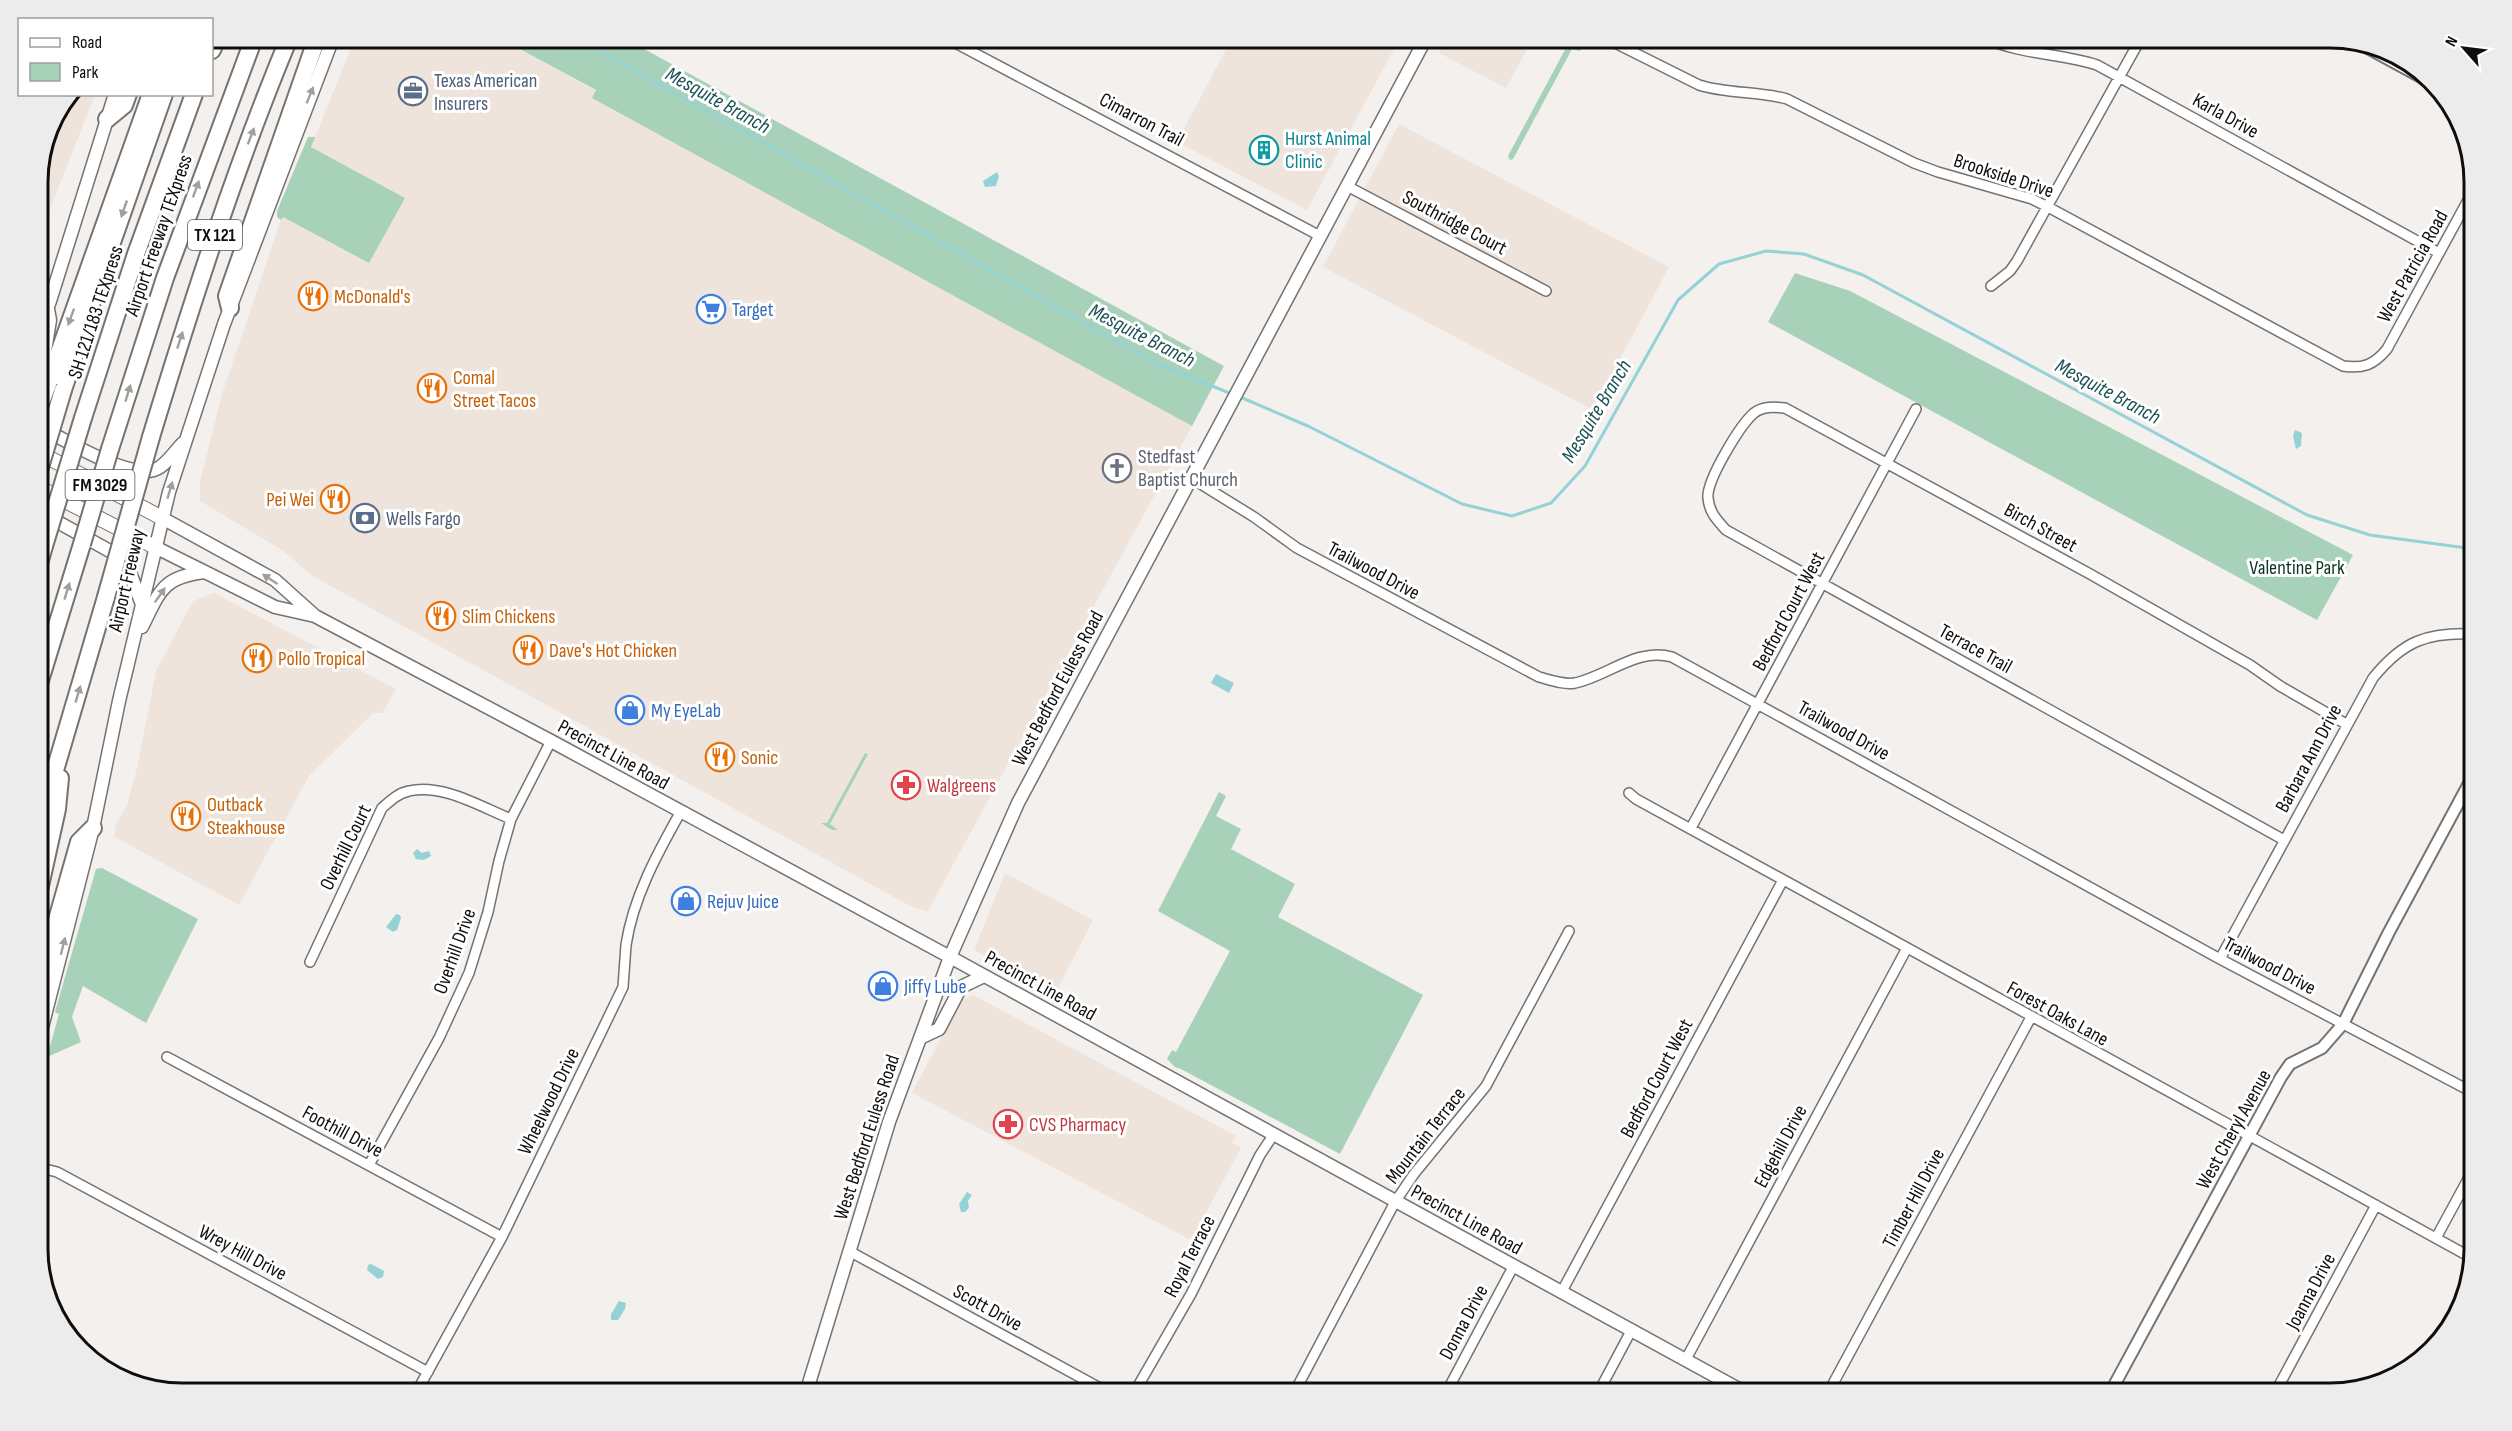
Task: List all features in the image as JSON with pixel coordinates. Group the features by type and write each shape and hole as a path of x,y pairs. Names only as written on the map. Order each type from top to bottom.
{"highway":[{"name":"Airport Freeway TEXpress","path":"48,654 165,278 250,48"},
{"name":"Airport Freeway","path":"48,796 151,436 232,184 285,48"},
{"path":"230,308 227,296 314,48"},
{"path":"107,119 124,105 127,96"},
{"path":"48,384 150,96"},
{"path":"48,440 103,268 163,96"},
{"name":"SH 121/183 TEXpress","path":"48,533 136,254 193,96"},
{"path":"48,850 57,809 62,750"},
{"path":"48,952 79,842 93,828"}],"main road":[{"name":"Airport Freeway","path":"48,1004 93,828 162,518 185,440 230,308 329,48"},
{"name":"West Bedford Euless Road","path":"812,1383 889,1122 950,957 1018,803 1421,48"},
{"path":"48,334 50,320 48,308 115,96"},
{"path":"48,429 49,432 118,465 148,472 160,467 185,440"},
{"name":"Precinct Line Road","path":"48,457 275,580 315,616 950,957 1726,1383"},
{"name":"Precinct Line Road","path":"48,492 275,607 315,616"},
{"path":"48,517 117,555 128,567 142,603"},
{"path":"133,644 158,595 173,578 206,572"},
{"path":"920,1038 939,1029 961,987 984,976"}],"street":[{"name":"Cimarron Trail","path":"964,48 1320,236"},
{"name":"Brookside Drive","path":"1625,48 1699,85 1714,90 1769,94 1786,99 1914,163 2022,196 2048,207 2343,366 2357,368 2370,365 2379,358"},
{"name":"Karla Drive","path":"2016,48 2028,52 2079,59 2119,77 2439,253"},
{"path":"1991,286 2010,271 2135,48"},
{"name":"Southridge Court","path":"1347,186 1546,291"},
{"name":"West Patricia Road","path":"2379,358 2387,350 2464,207"},
{"name":"Birch Street","path":"1726,453 1740,428 1755,412 1770,406 1785,408 2120,591 2346,723"},
{"name":"Bedford Court West","path":"1691,828 1916,409"},
{"name":"Terrace Trail","path":"1726,453 1712,481 1708,497 1712,515 1726,530 2284,840"},
{"name":"Trailwood Drive","path":"1191,478 1254,517 1307,554 1539,677 1574,683 1646,655 1660,653 1672,657 2220,959 2464,1088"},
{"name":"Barbara Ann Drive","path":"2220,959 2346,723 2373,678 2395,653 2429,636 2464,634"},
{"name":"Overhill Drive","path":"369,1165 439,1038 469,973 489,912 511,819 551,741"},
{"name":"Overhill Court","path":"310,962 382,808 396,796 408,791 428,789 456,796 511,819"},
{"name":"Forest Oaks Lane","path":"1629,793 2030,1019 2464,1253"},
{"name":"West Cheryl Avenue","path":"2116,1383 2248,1137 2290,1064 2322,1048 2343,1024 2389,932 2464,793"},
{"name":"Wheelwood Drive","path":"422,1383 502,1237 623,987 627,944 636,906 657,853 680,813"},
{"name":"Bedford Court West","path":"1561,1293 1783,880"},
{"name":"Mountain Terrace","path":"1300,1383 1395,1202 1414,1174 1486,1086 1569,932"},
{"name":"Edgehill Drive","path":"1685,1361 1907,948"},
{"name":"Timber Hill Drive","path":"1834,1383 2030,1019"},
{"name":"Foothill Drive","path":"167,1057 502,1237"},
{"name":"Royal Terrace","path":"1140,1383 1191,1294 1255,1165 1274,1134"},
{"name":"Wrey Hill Drive","path":"48,1169 428,1372"},
{"path":"2436,1238 2464,1186"},
{"name":"Joanna Drive","path":"2281,1383 2376,1205"},
{"name":"Scott Drive","path":"849,1251 1089,1383"},
{"name":"Donna Drive","path":"1452,1383 1513,1266"},
{"path":"1604,1383 1631,1331"}],"shaded area":[{"path":"351,48 517,48 596,91 593,98 1192,426 928,911 912,907 311,575 282,550 200,501 200,481 222,394 282,216 405,198 311,147"},
{"path":"1227,48 1395,48 1307,210 1177,142"},
{"path":"1442,48 1528,48 1506,88 1439,53"},
{"path":"79,96 95,96 48,214 49,164 58,130"},
{"path":"1399,124 1669,267 1593,410 1323,267"},
{"path":"214,593 396,689 382,713 373,713 309,776 239,905 115,837 115,827 127,805 137,768 156,671 193,601"},
{"path":"1005,873 1093,920 1055,994 974,950"},
{"path":"973,995 1236,1136 1232,1143 1241,1148 1191,1240 912,1093 960,1002"}],"green space":[{"path":"518,48 642,48 1224,366 1192,426 592,98 596,90"},
{"path":"1566,48 1582,48 1580,51 1572,49 1513,159 1510,160 1508,156"},
{"path":"308,137 315,137 311,147 405,198 369,263 283,217 281,220 277,217 277,211"},
{"name":"Valentine Park","path":"1795,273 1850,291 2353,555 2317,620 1768,322"},
{"path":"865,753 868,754 830,824 838,830 832,830 821,823 827,823"},
{"path":"1219,792 1226,796 1216,816 1241,829 1231,849 1295,884 1278,917 1423,995 1340,1154 1175,1067 1167,1059 1172,1050 1176,1052 1230,951 1158,911"},
{"path":"102,868 198,919 146,1023 83,986 72,1017 81,1042 48,1057 59,1014 55,1012 96,869"}],"water":[{"path":"997,172 999,176 996,186 985,187 983,181"},
{"path":"2295,430 2302,433 2301,446 2296,449 2293,436"},
{"path":"1216,674 1234,683 1229,693 1211,683"},
{"path":"417,849 422,853 429,851 431,856 424,860 416,859 413,853"},
{"path":"396,914 401,918 397,930 393,932 386,927"},
{"path":"967,1192 972,1195 968,1201 969,1208 961,1212 959,1204"},
{"path":"371,1264 384,1271 383,1277 378,1279 367,1270 368,1265"},
{"path":"619,1301 626,1303 625,1309 618,1320 611,1320 611,1314"}],"waterway":[{"name":"Mesquite Branch","path":"595,48 1154,362 1234,395"},
{"name":"Mesquite Branch","path":"1240,397 1308,426 1462,504 1512,516 1551,503 1585,466 1678,300 1719,264 1766,251 1804,254 1863,275 2307,515 2370,535 2464,548"}],"place":[{"name":"Texas American Insurers","path":"413,91"},
{"name":"Hurst Animal Clinic","path":"1264,150"},
{"name":"McDonald's","path":"313,296"},
{"name":"Target","path":"711,309"},
{"name":"Comal Street Tacos","path":"432,388"},
{"name":"Stedfast Baptist Church","path":"1117,468"},
{"name":"Pei Wei","path":"335,499"},
{"name":"Wells Fargo","path":"365,518"},
{"name":"Slim Chickens","path":"441,616"},
{"name":"Dave's Hot Chicken","path":"528,650"},
{"name":"Pollo Tropical","path":"257,658"},
{"name":"My EyeLab","path":"630,710"},
{"name":"Sonic","path":"720,757"},
{"name":"Walgreens","path":"906,785"},
{"name":"Outback Steakhouse","path":"186,816"},
{"name":"Rejuv Juice","path":"686,901"},
{"name":"Jiffy Lube","path":"883,986"},
{"name":"CVS Pharmacy","path":"1008,1124"}]}
